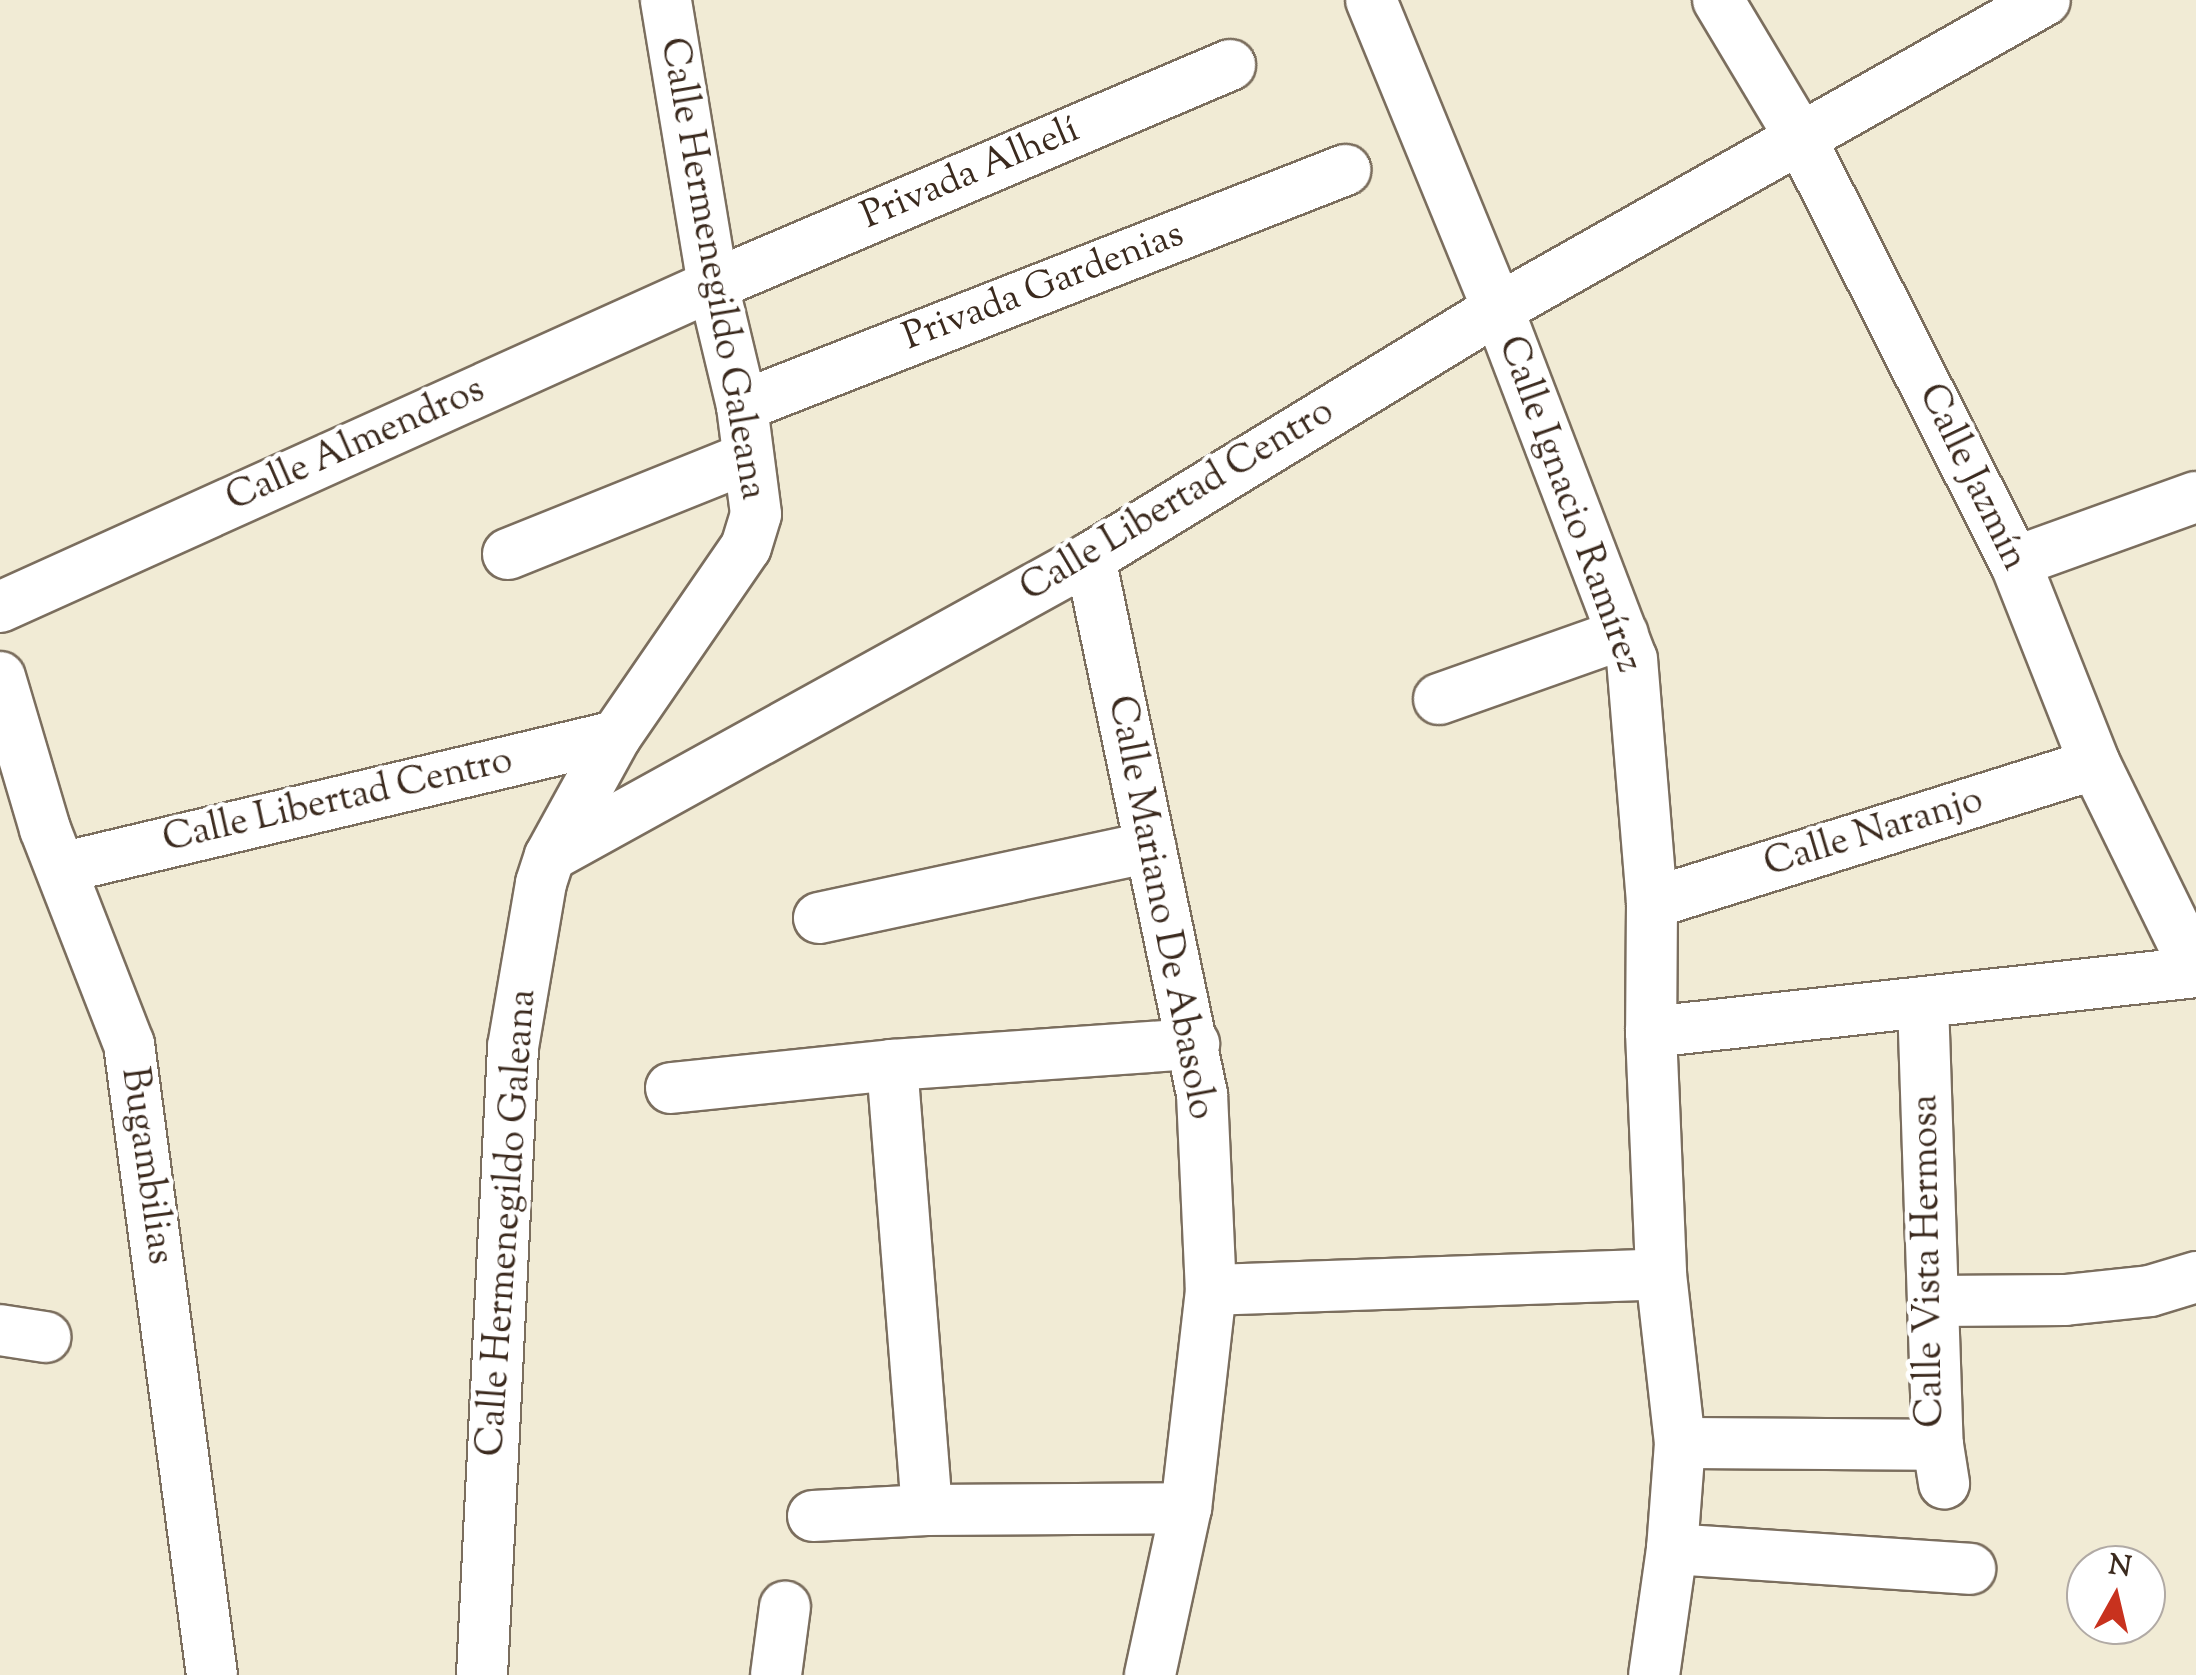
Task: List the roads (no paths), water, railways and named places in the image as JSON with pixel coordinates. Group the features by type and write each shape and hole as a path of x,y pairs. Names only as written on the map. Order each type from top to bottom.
{"street":[{"name":"Calle Hermenegildo Galeana","path":"482,1675 513,1048 541,882 550,856 616,736 746,547 756,514 742,406 712,285 666,0"},
{"name":"Calle Ignacio Ramírez","path":"1371,0 1498,310 1632,659 1652,903 1652,1032 1661,1274 1680,1443 1672,1549 1654,1675"},
{"name":"Calle Jazmín","path":"1718,0 1800,137 2015,562 2095,764 2196,971"},
{"name":"Calle Libertad Centro","path":"550,856 1090,558 1498,310 2045,0"},
{"name":"Privada Alhelí","path":"712,285 1230,65"},
{"name":"Privada Gardenias","path":"742,406 1345,170"},
{"name":"Calle Almendros","path":"0,607 712,285"},
{"path":"508,554 747,458"},
{"path":"2015,562 2196,497"},
{"name":"Calle Mariano De Abasolo","path":"1090,558 1202,1094 1210,1290 1186,1508 1150,1675"},
{"path":"1439,700 1622,634"},
{"name":"Bugambilias","path":"0,677 61,868 129,1044 212,1675"},
{"name":"Calle Libertad Centro","path":"61,868 616,736"},
{"name":"Calle Naranjo","path":"1652,903 2095,764"},
{"path":"819,918 1150,846"},
{"path":"1652,1032 2196,971"},
{"name":"Calle Vista Hermosa","path":"1680,1443 1941,1465 1923,1002"},
{"path":"671,1088 892,1065 1194,1044"},
{"path":"892,1065 926,1510"},
{"path":"1210,1290 1661,1274"},
{"path":"1933,1300 2065,1300 2150,1291 2196,1278"},
{"path":"813,1516 926,1510 1186,1508"},
{"path":"1672,1549 1970,1569"},
{"path":"776,1675 785,1607"}]}
